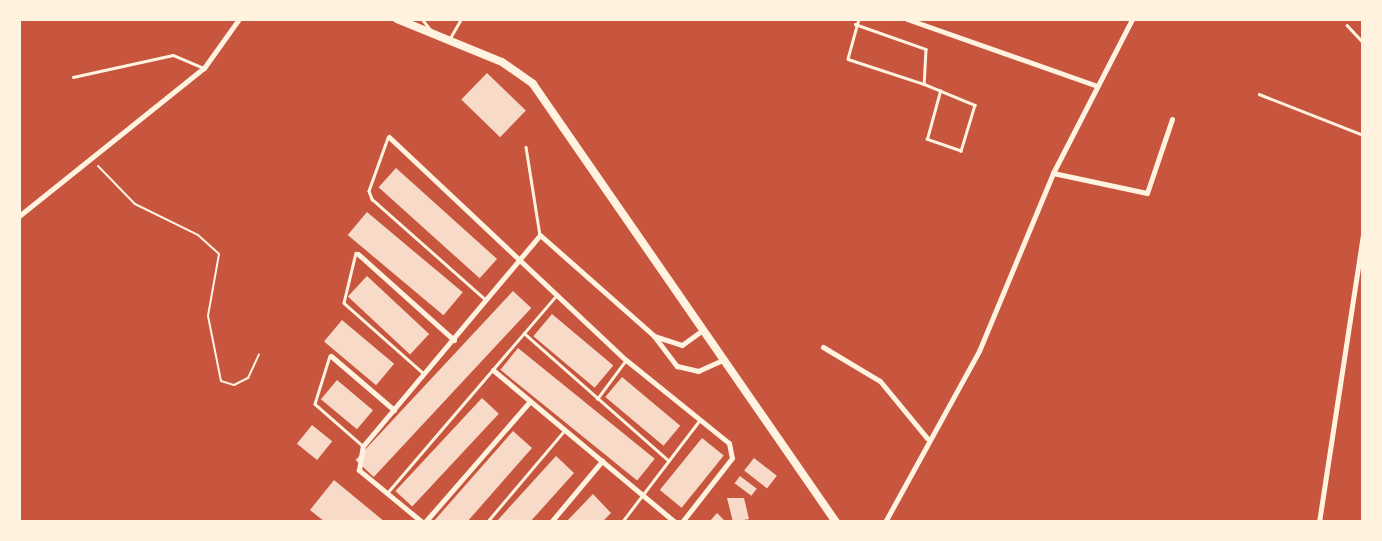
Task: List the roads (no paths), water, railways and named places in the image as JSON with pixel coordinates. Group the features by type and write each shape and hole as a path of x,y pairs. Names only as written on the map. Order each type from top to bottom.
{"main road":[{"path":"397,19 502,62 533,85 836,522"},
{"path":"825,506 826,522"}],"street":[{"path":"19,216 204,68 239,19"},
{"path":"907,19 1097,86"},
{"path":"885,522 927,438 979,351 1054,173 1132,19"},
{"path":"1054,173 1147,193 1172,118"},
{"path":"389,137 626,360 732,448 732,458 682,522"},
{"path":"530,401 424,522 357,465 363,446 487,302 540,235 654,336 677,366 698,371 723,360"},
{"path":"1319,522 1363,235"},
{"path":"358,254 454,340"},
{"path":"654,336 682,345 703,330"},
{"path":"823,347 880,381 927,438"},
{"path":"331,356 394,410"},
{"path":"493,370 675,522"},
{"path":"551,522 602,461"}],"lane":[{"path":"422,19 435,35"},
{"path":"448,41 461,19"},
{"path":"859,19 855,24 848,59 924,84 940,91 976,107 959,152 927,139 940,91"},
{"path":"855,24 926,49 924,84"},
{"path":"1347,26 1363,42"},
{"path":"73,77 173,55 204,68"},
{"path":"1259,94 1363,135"},
{"path":"389,137 369,191 372,199 487,302"},
{"path":"526,147 540,235"},
{"path":"358,254 353,255 344,303 425,374"},
{"path":"387,493 556,296"},
{"path":"524,333 669,461"},
{"path":"331,356 316,404 363,446"},
{"path":"597,399 626,360"},
{"path":"621,522 645,497 699,422"},
{"path":"487,522 565,430"}]}
